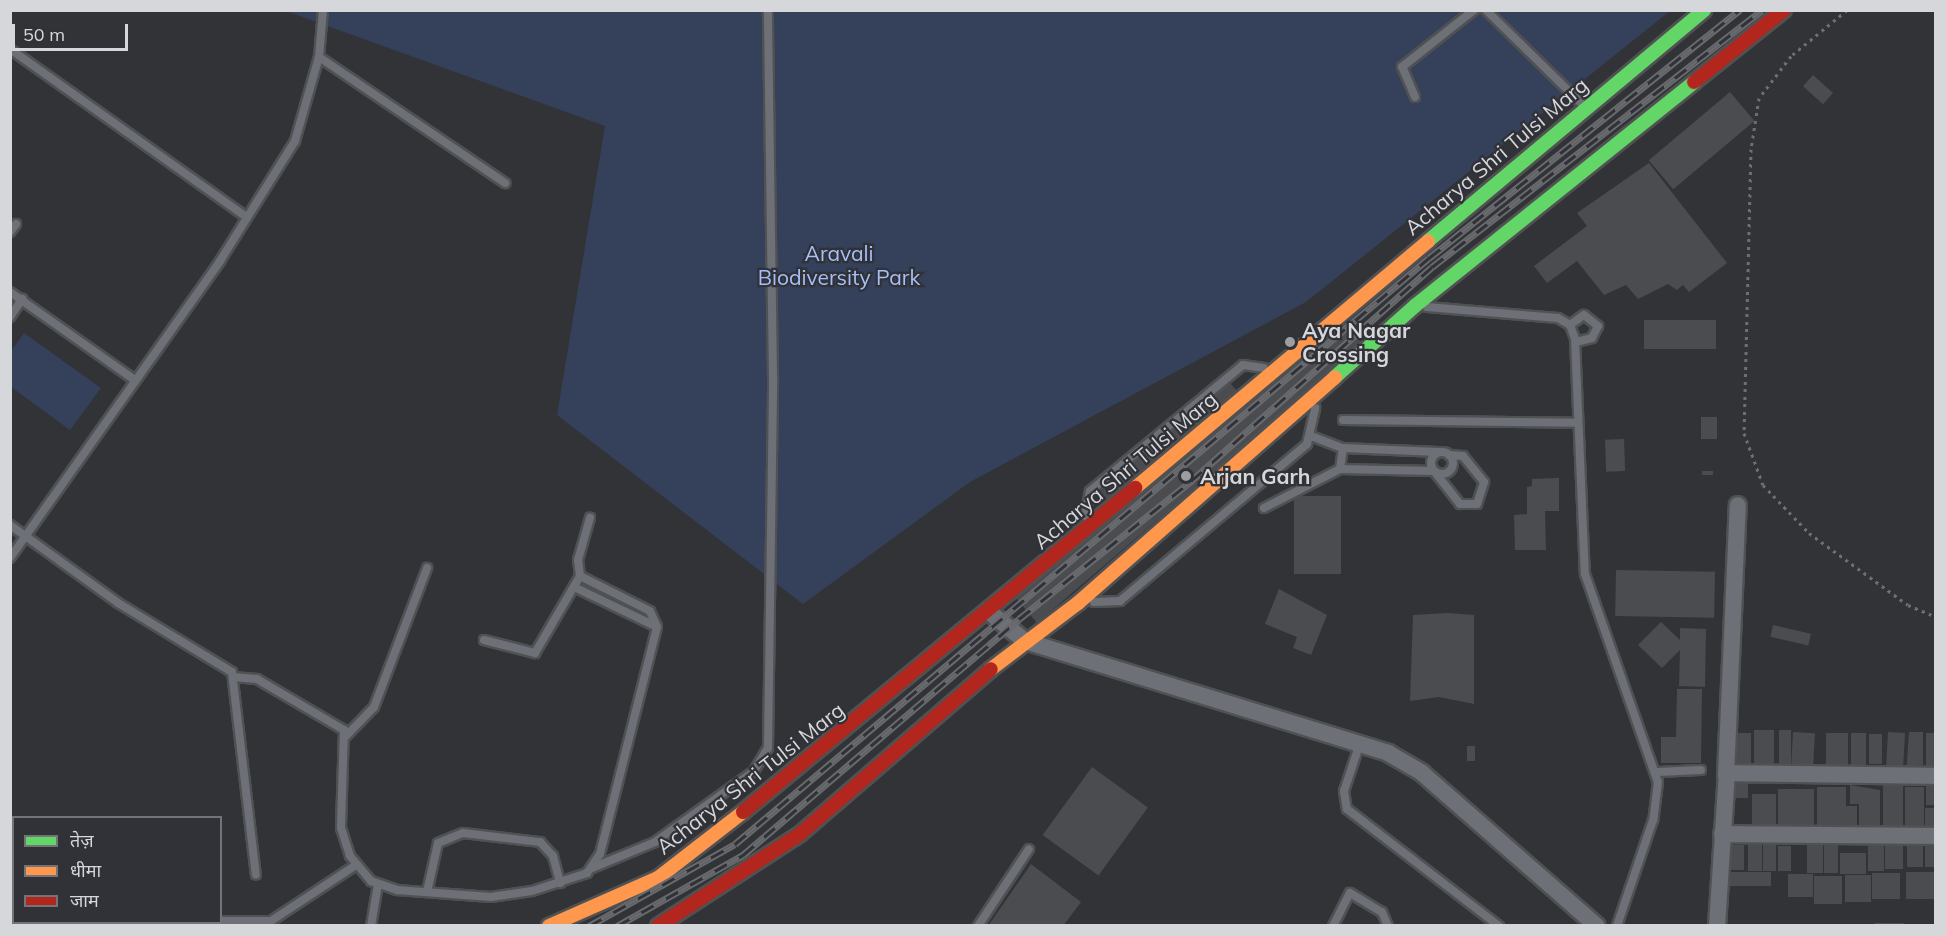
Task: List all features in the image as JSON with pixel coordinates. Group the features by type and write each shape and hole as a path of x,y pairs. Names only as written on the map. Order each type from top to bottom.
{"highway":[{"name":"Acharya Shri Tulsi Marg","path":"549,926 658,878 1082,534 1704,10"},
{"path":"658,926 800,834 1025,641 1078,603 1318,394 1416,305 1784,10"}],"street":[{"path":"1717,926 1738,505"},
{"path":"988,611 1025,641 1360,743 1422,773 1597,926"},
{"path":"1726,775 1935,776"},
{"path":"1722,834 1935,836"}],"lane":[{"path":"10,558 132,378 246,217 300,131 319,57 323,10"},
{"path":"427,568 374,706 346,736 339,814 345,845 356,865 378,884 427,892 491,897 560,883 655,842 754,771 768,748 773,366 768,10"},
{"path":"1415,97 1402,67 1474,10"},
{"path":"1486,10 1587,109"},
{"path":"10,48 246,217"},
{"path":"319,57 505,183"},
{"path":"10,232 16,224"},
{"path":"10,292 132,378"},
{"path":"10,317 22,299"},
{"path":"1416,305 1538,315 1570,325"},
{"path":"1570,325 1584,315 1596,321 1596,335 1576,342"},
{"path":"1570,325 1576,342 1577,423 1588,588 1657,772 1653,820 1617,926"},
{"path":"1082,534 1089,491 1243,365 1276,369"},
{"path":"1078,603 1119,601 1311,436 1318,394"},
{"path":"1343,420 1577,423"},
{"path":"1311,436 1343,448 1438,452 1463,456 1484,482 1477,504 1460,504 1434,471 1431,460 1438,452"},
{"path":"1340,469 1343,448"},
{"path":"1264,508 1340,469 1450,471 1449,455"},
{"path":"484,640 535,652 580,576 578,560 590,518"},
{"path":"10,525 153,626 223,663 233,677 256,875"},
{"path":"580,576 650,611 657,627 620,783 592,868"},
{"path":"574,587 657,627"},
{"path":"233,677 257,678 328,717 346,736"},
{"path":"1360,743 1344,792 1347,809 1499,926"},
{"path":"1657,772 1701,770"},
{"path":"427,892 438,843 463,833 540,842 553,856 560,883"},
{"path":"978,926 1029,849"},
{"path":"222,921 271,921 356,865"},
{"path":"370,926 378,884"},
{"path":"1333,926 1350,893 1382,912 1388,926"}],"path":[{"path":"1847,10 1791,57 1759,98 1751,149 1744,433 1762,485 1809,533 1908,605 1935,617"}],"green space":[{"name":"Aravali Biodiversity Park","path":"286,11 1670,11 1306,302 970,482 803,604 557,415 605,126"},
{"path":"24,333 101,388 70,430 11,387 11,351"}],"building":[{"path":"1813,75 1833,93 1823,104 1803,86"},
{"path":"1730,92 1754,121 1673,189 1649,160"},
{"path":"1649,163 1727,263 1689,292 1683,285 1677,290 1668,284 1638,299 1626,285 1604,295 1577,261 1547,283 1534,266 1587,226 1577,213"},
{"path":"1337,313 1363,344 1037,623 1011,592 1112,507 1100,492 1230,383 1240,394"},
{"path":"1644,320 1716,320 1716,349 1644,349"},
{"path":"1701,417 1717,417 1717,439 1701,439"},
{"path":"1624,439 1625,471 1606,472 1605,440"},
{"path":"1702,471 1713,471 1713,475 1702,475"},
{"path":"1559,478 1559,511 1545,511 1546,550 1515,550 1514,515 1527,514 1527,487 1532,486 1532,479"},
{"path":"1294,496 1341,496 1341,574 1294,574"},
{"path":"1616,570 1715,572 1714,618 1615,616"},
{"path":"1279,589 1327,615 1311,655 1293,648 1297,637 1265,624"},
{"path":"1448,613 1474,615 1474,704 1439,697 1410,701 1413,615"},
{"path":"1661,622 1680,640 1680,628 1706,629 1705,687 1679,686 1680,650 1662,668 1638,645"},
{"path":"1773,625 1811,634 1808,645 1770,637"},
{"path":"1677,689 1702,689 1701,763 1661,763 1661,737 1676,737"},
{"path":"1754,730 1774,730 1774,769 1754,769"},
{"path":"1779,730 1791,730 1791,770 1779,770"},
{"path":"1793,732 1815,733 1813,772 1791,771"},
{"path":"1888,732 1905,733 1903,766 1886,765"},
{"path":"1909,732 1923,732 1923,765 1914,765 1914,775 1906,775"},
{"path":"1730,733 1751,733 1751,770 1730,770"},
{"path":"1826,733 1848,733 1848,766 1826,766"},
{"path":"1851,733 1866,733 1866,767 1851,767"},
{"path":"1926,733 1936,733 1936,773 1926,773"},
{"path":"1869,734 1882,734 1882,764 1869,764"},
{"path":"1467,746 1475,746 1475,761 1467,761"},
{"path":"1092,767 1148,808 1098,876 1043,835"},
{"path":"1733,782 1748,782 1748,798 1733,798"},
{"path":"1926,782 1936,782 1936,805 1926,805"},
{"path":"1850,785 1880,790 1880,832 1859,832 1859,804 1850,804"},
{"path":"1883,785 1903,785 1903,829 1883,829"},
{"path":"1817,787 1846,787 1846,806 1857,806 1857,829 1817,829"},
{"path":"1905,787 1924,787 1924,829 1905,829"},
{"path":"1778,789 1814,789 1814,825 1778,825"},
{"path":"1752,794 1776,794 1776,829 1752,829"},
{"path":"1925,808 1936,808 1936,831 1925,831"},
{"path":"1868,839 1884,839 1884,871 1868,871"},
{"path":"1885,839 1903,839 1903,869 1885,869"},
{"path":"1807,840 1823,840 1823,873 1807,873"},
{"path":"1824,840 1838,840 1838,873 1824,873"},
{"path":"1907,840 1923,840 1923,867 1907,867"},
{"path":"1925,840 1936,840 1936,867 1925,867"},
{"path":"1763,842 1776,842 1776,871 1763,871"},
{"path":"1748,843 1762,843 1762,871 1748,871"},
{"path":"1729,845 1744,845 1744,870 1729,870"},
{"path":"1778,846 1791,846 1791,871 1778,871"},
{"path":"1840,853 1866,853 1866,874 1840,874"},
{"path":"1031,864 1081,902 1063,926 988,926"},
{"path":"1728,872 1771,872 1771,886 1728,886"},
{"path":"1906,872 1936,872 1936,899 1906,899"},
{"path":"1872,873 1900,873 1900,899 1872,899"},
{"path":"1788,874 1813,874 1813,897 1788,897"},
{"path":"1845,875 1871,875 1871,902 1845,902"},
{"path":"1814,876 1842,876 1842,904 1814,904"},
{"path":"1874,923 1904,923 1904,926 1874,926"}],"railway":[{"path":"589,926 735,844 1429,258 1740,10"},
{"path":"617,926 743,855 1019,619 1191,481 1432,267 1762,10"},
{"path":"34,924 38,926"},
{"path":"66,924 70,926"}],"traffic: fast":[{"path":"1428,241 1704,10"},
{"path":"1335,377 1416,305 1694,82"},
{"path":"77,924 82,926"}],"traffic: slow":[{"path":"1135,488 1428,241"},
{"path":"991,669 1078,603 1335,377"},
{"path":"549,926 658,878 743,812"}],"traffic: jam":[{"path":"1694,82 1784,10"},
{"path":"743,812 1135,488"},
{"path":"658,926 800,834 991,669"}],"place":[{"name":"Aya Nagar Crossing","path":"1290,342"},
{"name":"Arjan Garh","path":"1186,476"}]}
